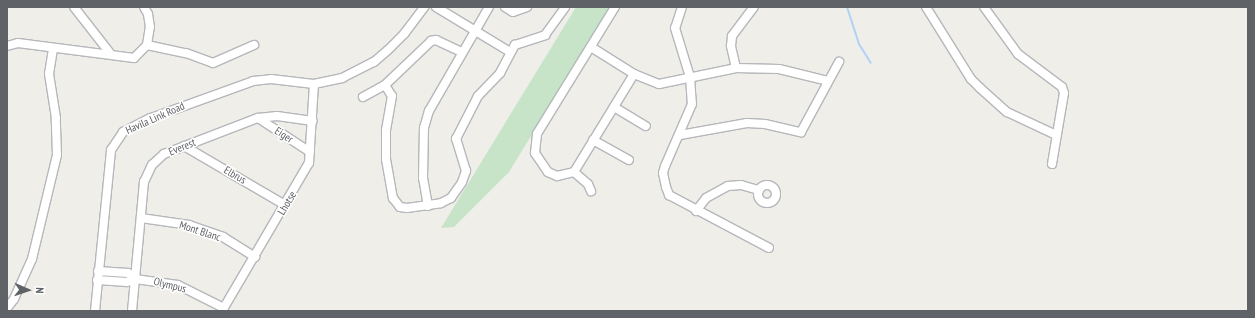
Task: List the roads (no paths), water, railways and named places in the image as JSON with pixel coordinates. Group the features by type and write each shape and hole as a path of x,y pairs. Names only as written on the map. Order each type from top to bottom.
{"street":[{"path":"74,7 110,53 119,58 134,58 147,45 150,28 148,14 144,7"},
{"name":"Havila Link Road","path":"95,311 111,150 123,132 151,118 252,81 271,79 314,84 342,78 374,62 388,50 404,34 424,7"},
{"path":"436,7 510,52"},
{"path":"428,206 423,178 424,128 429,111 489,7"},
{"path":"505,7 513,12 528,7"},
{"path":"385,84 392,96 386,130 386,159 393,198 400,207 428,206 450,198 462,182 466,171 456,139 478,96 500,72 515,45 545,35 550,31 565,7"},
{"path":"615,7 537,134 534,143 535,153 548,172 557,176 574,172 634,74"},
{"path":"682,7 675,28 690,77 692,104 663,173 666,187 669,195 696,211 769,248"},
{"path":"736,68 731,46 732,36 754,7"},
{"path":"926,7 971,79 980,88 1007,112 1056,135"},
{"path":"984,7 1018,54 1062,88 1064,93 1052,164"},
{"path":"363,97 385,84 431,41 436,40 462,52"},
{"path":"7,46 18,43 53,49 110,53"},
{"path":"147,45 186,53 213,63 254,45"},
{"path":"591,47 634,74 659,84 736,68 779,69 828,81"},
{"path":"7,308 14,298 32,259 57,155 56,118 49,74 53,49"},
{"path":"680,135 747,123 766,124 801,132 828,81 840,62"},
{"name":"Lhotse","path":"223,310 304,173 310,152 314,84"},
{"path":"614,107 646,126"},
{"name":"Everest","path":"132,311 144,182 152,165 164,154 258,118 277,116 313,121"},
{"name":"Eiger","path":"258,118 310,152"},
{"path":"594,140 628,160"},
{"name":"Elbrus","path":"184,146 285,205"},
{"path":"574,172 588,184 591,191"},
{"path":"696,211 706,198 728,186 741,185 759,190"},
{"name":"Mont Blanc","path":"141,218 196,227 223,237 255,257"},
{"path":"97,280 127,282 135,279 128,273 98,271"},
{"name":"Olympus","path":"135,279 178,285 223,310"}],"waterway":[{"path":"847,7 859,44 871,63"}]}
